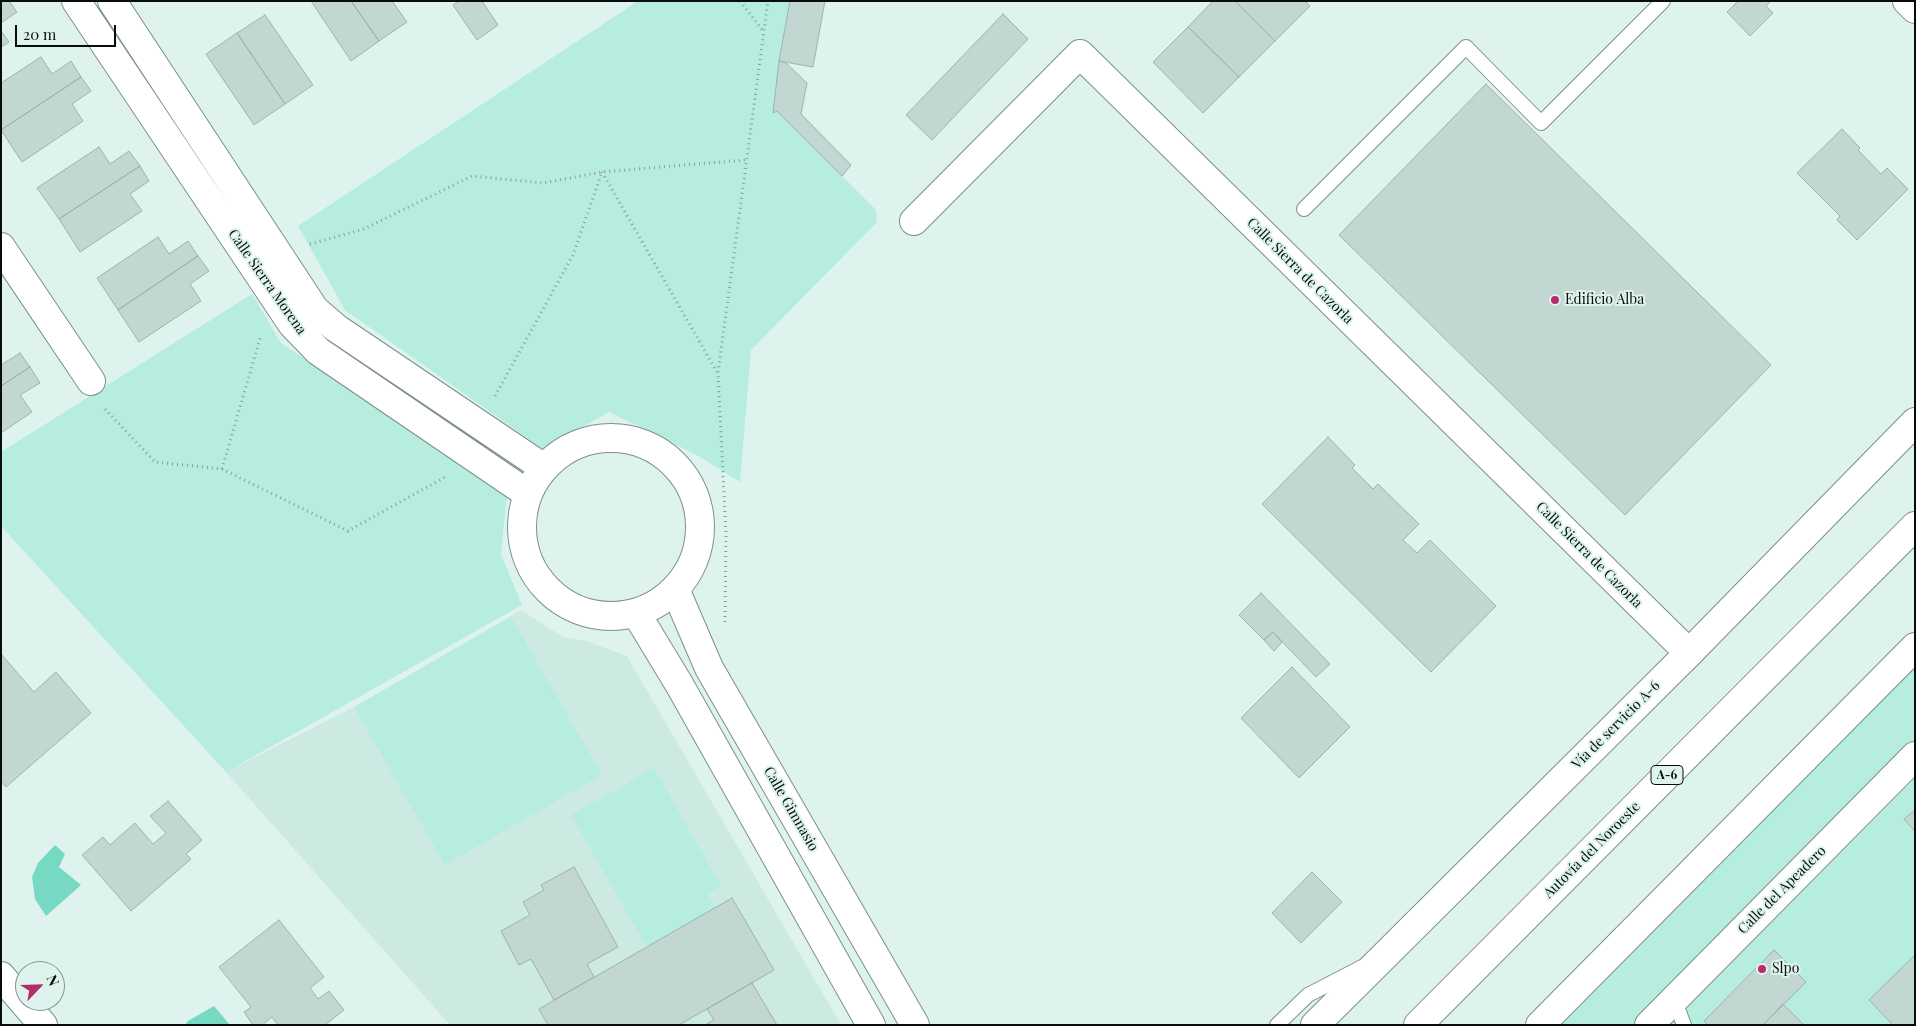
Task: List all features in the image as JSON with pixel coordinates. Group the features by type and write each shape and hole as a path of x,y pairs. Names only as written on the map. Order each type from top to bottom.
{"main road":[{"name":"Calle Sierra Morena","path":"76,1 292,324 318,351 528,494"},
{"name":"Calle Sierra Morena","path":"112,1 315,310 336,328 544,468"},
{"path":"1907,1 1915,8"},
{"name":"Calle Sierra de Cazorla","path":"914,221 1080,54 1689,653"},
{"path":"1,247 91,381"},
{"name":"Vía de servicio A-6","path":"1314,1025 1689,653 1915,422"},
{"path":"620,438 648,445 672,461 690,484 699,511 700,539 691,566 675,590 657,604 636,613 608,616 580,610 556,597 537,576 525,550 522,522 528,494 544,468 566,450 592,439 620,438"},
{"name":"Autovía del Noroeste","path":"1418,1025 1915,526"},
{"name":"Calle Gimnasio","path":"675,590 709,668 915,1025"},
{"path":"636,613 679,684 871,1025"},
{"path":"1540,1025 1915,647"},
{"name":"Calle del Apeadero","path":"1648,1025 1915,756"},
{"path":"1,976 43,1025"}],"lane":[{"path":"1304,209 1466,47 1541,123 1663,1"},
{"path":"1277,1025 1308,995 1387,954"},
{"path":"1674,999 1684,1025"}],"path":[{"path":"740,1 764,32"},
{"path":"725,623 726,535 718,373 745,160 768,1"},
{"path":"278,254 364,229 472,176 543,183 602,172 745,160"},
{"path":"602,172 718,373"},
{"path":"479,425 573,255 602,172"},
{"path":"222,469 272,294"},
{"path":"91,381 100,403 156,462 222,469 348,531 454,472 465,451"}],"shaded area":[{"path":"638,1 790,1 773,112 777,111 876,210 877,222 751,350 740,482 695,454 609,412 543,449 345,310 298,226"},
{"path":"252,294 281,343 507,496 501,554 522,605 226,772 1,526 1,452"},
{"path":"521,610 563,637 586,641 627,656 841,1025 450,1025 226,772 354,707"},
{"path":"511,617 602,775 445,865 354,707"},
{"path":"1915,635 1915,1025 1549,1025"},
{"path":"654,768 721,886 707,894 715,907 647,947 571,815"},
{"path":"55,845 65,854 59,867 81,885 46,916 35,899 32,877 38,863"},
{"path":"214,1006 230,1025 185,1025 188,1021"}],"building":[{"path":"1,1 9,1 17,12 1,23"},
{"path":"311,1 351,1 379,41 351,61"},
{"path":"351,1 392,1 407,22 379,41"},
{"path":"459,1 482,1 498,25 477,40 453,5"},
{"path":"790,1 825,1 813,67 779,61"},
{"path":"1213,1 1235,1 1275,41 1239,77 1188,27"},
{"path":"1235,1 1305,1 1310,6 1275,41"},
{"path":"1738,1 1771,1 1766,6 1773,13 1750,36 1727,12"},
{"path":"1003,14 1028,39 932,140 906,115"},
{"path":"265,15 313,85 285,104 237,33"},
{"path":"1188,27 1239,77 1203,113 1153,62"},
{"path":"1,31 9,42 1,47"},
{"path":"237,33 285,104 254,125 206,54"},
{"path":"41,57 52,74 71,61 81,77 1,130 1,83"},
{"path":"779,61 786,63 807,83 801,114 851,165 842,176 777,111 773,113"},
{"path":"81,77 91,91 72,104 83,121 22,162 1,130"},
{"name":"Edificio Alba","path":"1486,84 1771,365 1625,515 1339,235"},
{"path":"1842,129 1860,148 1858,150 1881,174 1887,168 1908,189 1857,240 1837,220 1840,216 1797,173"},
{"path":"99,147 110,164 129,151 140,166 59,219 37,188"},
{"path":"140,166 149,181 130,194 142,211 80,252 59,219"},
{"path":"158,237 169,254 188,241 198,256 118,310 97,278"},
{"path":"198,256 209,271 190,284 201,301 139,342 118,310"},
{"path":"20,353 30,367 1,386 1,365"},
{"path":"30,367 40,383 20,395 32,412 1,433 1,386"},
{"path":"1328,437 1355,465 1352,468 1373,489 1378,484 1419,524 1403,540 1417,553 1430,540 1496,606 1431,672 1262,504"},
{"path":"1261,593 1330,664 1316,677 1273,632 1264,640 1239,615"},
{"path":"1273,632 1282,642 1274,651 1264,640"},
{"path":"1,654 34,692 56,672 91,713 6,787 1,781"},
{"path":"1292,667 1350,727 1299,778 1241,718"},
{"path":"168,801 202,840 186,854 191,859 131,911 82,855 103,837 110,845 135,823 153,844 166,833 150,816"},
{"path":"1915,810 1915,831 1904,819"},
{"path":"574,867 618,947 587,964 594,977 554,1000 531,959 519,965 501,931 530,915 523,902 544,890 541,885"},
{"path":"1312,872 1342,902 1301,943 1272,913"},
{"path":"732,898 774,970 679,1025 548,1025 539,1009"},
{"path":"279,920 324,977 310,988 318,999 329,991 344,1010 325,1025 278,1025 272,1017 262,1025 253,1025 244,1012 251,1007 219,967"},
{"path":"1774,950 1806,982 1763,1025 1708,1025 1704,1021"},
{"path":"1915,955 1915,1025 1893,1025 1869,1000"},
{"path":"752,983 777,1025 705,1025 714,1020 707,1009"},
{"path":"1783,1004 1804,1025 1763,1025"}],"place":[{"name":"Edificio Alba","path":"1555,300"},
{"name":"Slpo","path":"1762,969"}]}
